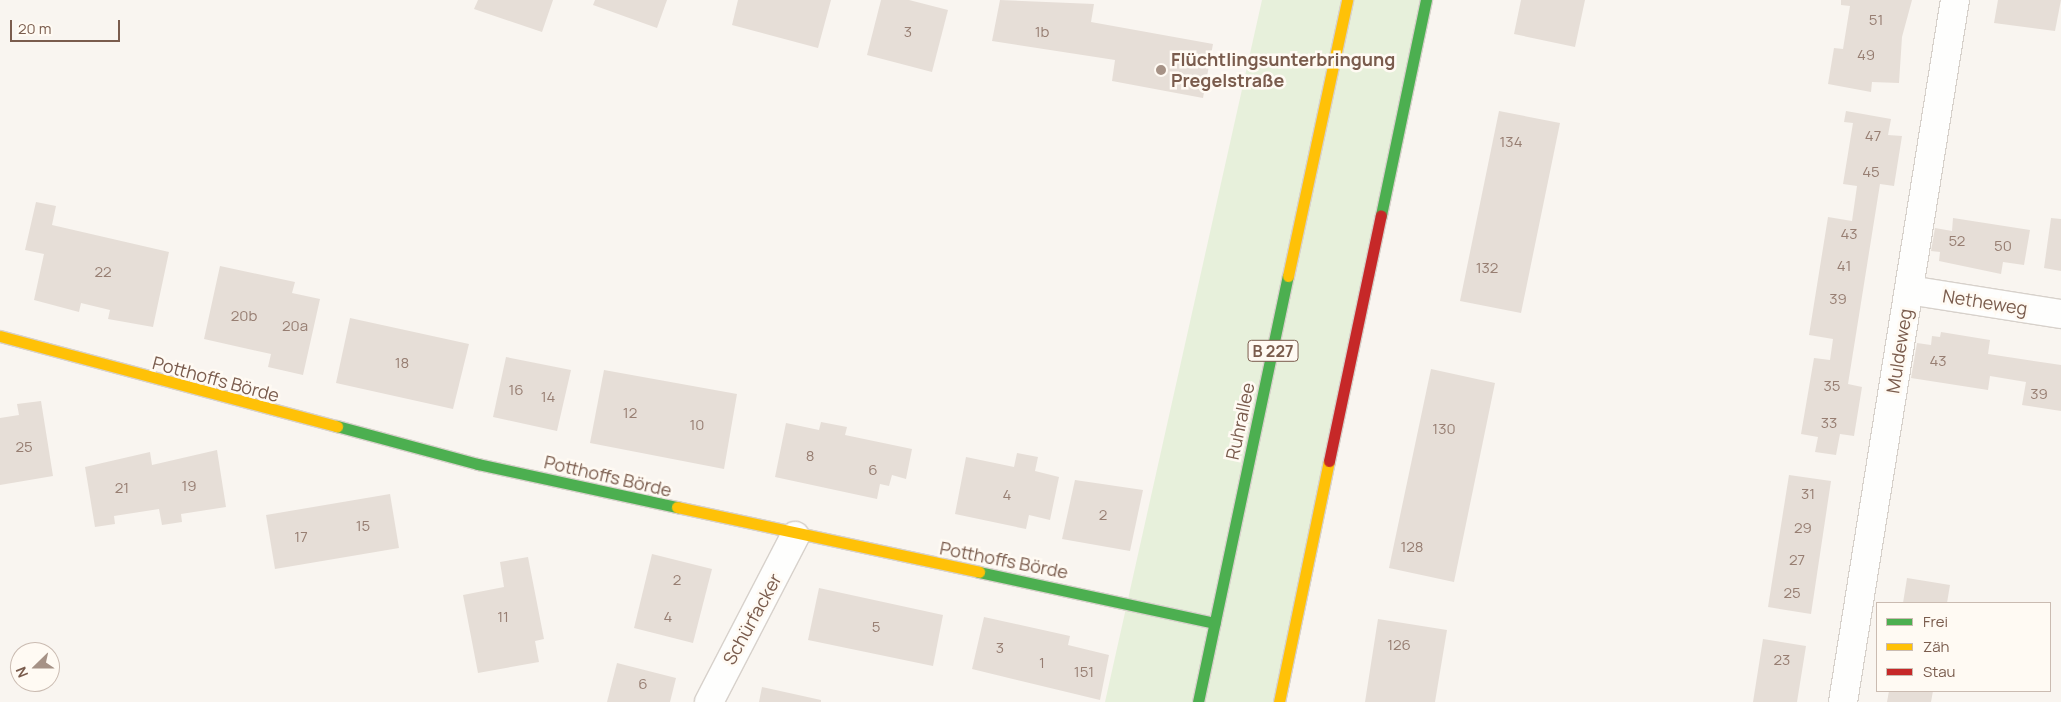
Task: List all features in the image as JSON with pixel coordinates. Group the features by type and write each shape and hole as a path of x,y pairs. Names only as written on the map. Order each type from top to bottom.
{"main road":[{"name":"Ruhrallee","path":"1198,702 1347,0"},
{"path":"1278,702 1426,0"},
{"name":"Potthoffs Börde","path":"0,336 332,428 795,536 1215,623"}],"street":[{"name":"Muldeweg","path":"1843,702 1955,0"},
{"name":"Netheweg","path":"1909,290 2061,314"},
{"name":"Schürfacker","path":"709,702 795,536"}],"green space":[{"path":"1262,0 1424,0 1276,702 1105,702"}],"building":[{"path":"478,0 553,0 542,32 474,9"},
{"path":"595,0 667,0 657,28 593,5"},
{"path":"738,0 831,0 818,48 732,25"},
{"path":"881,0 909,0 948,10 932,72 867,55"},
{"path":"1000,0 1094,4 1091,22 1213,44 1203,98 1112,81 1115,60 992,41"},
{"path":"1521,0 1585,0 1575,47 1514,34"},
{"path":"1841,0 1912,0 1902,37 1899,83 1872,82 1871,92 1828,84 1834,48 1843,49 1850,6 1841,5"},
{"path":"1998,0 2061,0 2055,31 1994,23"},
{"path":"1499,111 1560,123 1521,313 1460,301"},
{"path":"1846,111 1891,119 1888,135 1902,136 1894,186 1880,184 1848,384 1862,387 1854,436 1840,434 1836,455 1815,452 1818,437 1801,434 1814,358 1830,360 1833,339 1809,335 1828,217 1852,221 1857,186 1843,184 1853,123 1844,122"},
{"path":"36,202 56,206 52,225 169,252 153,327 108,319 110,310 81,303 79,312 34,300 44,254 25,250"},
{"path":"1953,218 2030,230 2024,265 2003,262 2001,274 1939,261 1940,252 1931,251 1935,228 1952,231"},
{"path":"2051,218 2061,219 2061,271 2044,268"},
{"path":"220,266 295,282 292,293 320,299 303,375 268,367 271,354 204,339"},
{"path":"350,318 469,344 453,409 336,383"},
{"path":"1941,332 1990,340 1988,354 2061,365 2061,411 2022,405 2026,382 1990,376 1988,390 1911,378 1917,343 1931,345 1932,336 1940,337"},
{"path":"506,357 571,370 557,431 493,417"},
{"path":"1431,369 1495,383 1454,582 1389,568"},
{"path":"604,370 737,394 724,469 590,443"},
{"path":"41,401 53,476 0,485 0,418 19,415 17,404"},
{"path":"821,422 847,427 845,435 912,449 906,479 892,475 889,486 880,484 877,499 775,477 786,423 819,430"},
{"path":"217,450 226,507 181,514 182,522 162,525 159,509 114,516 115,524 95,527 85,467 150,452 152,465"},
{"path":"1017,453 1038,457 1035,471 1059,477 1050,520 1029,515 1026,529 955,514 966,457 1014,467"},
{"path":"1789,475 1831,481 1811,614 1768,607"},
{"path":"1075,480 1143,490 1130,551 1062,539"},
{"path":"390,494 399,548 275,569 266,515"},
{"path":"652,554 712,569 693,643 634,628"},
{"path":"528,557 544,639 535,641 539,662 478,673 463,595 504,587 500,562"},
{"path":"1907,578 1950,585 1947,602 1903,602"},
{"path":"819,588 943,615 933,666 808,640"},
{"path":"984,617 1070,636 1068,645 1109,655 1100,700 972,669"},
{"path":"1378,619 1447,630 1435,702 1365,702"},
{"path":"1763,639 1806,646 1797,702 1753,702"},
{"path":"617,663 676,678 670,702 607,702"},
{"path":"762,687 821,700 821,702 759,702"},
{"path":"1889,692 1933,692 1931,702 1887,702"}],"traffic: fast":[{"path":"1381,215 1426,0"},
{"path":"1198,702 1288,276"},
{"path":"337,426 478,464 677,507"},
{"path":"979,572 1215,623"}],"traffic: slow":[{"path":"1288,276 1347,0"},
{"path":"0,336 337,426"},
{"path":"1279,702 1329,461"},
{"path":"677,507 979,572"}],"traffic: jam":[{"path":"1329,461 1381,215"}],"place":[{"name":"Flüchtlingsunterbringung Pregelstraße","path":"1161,70"}]}
